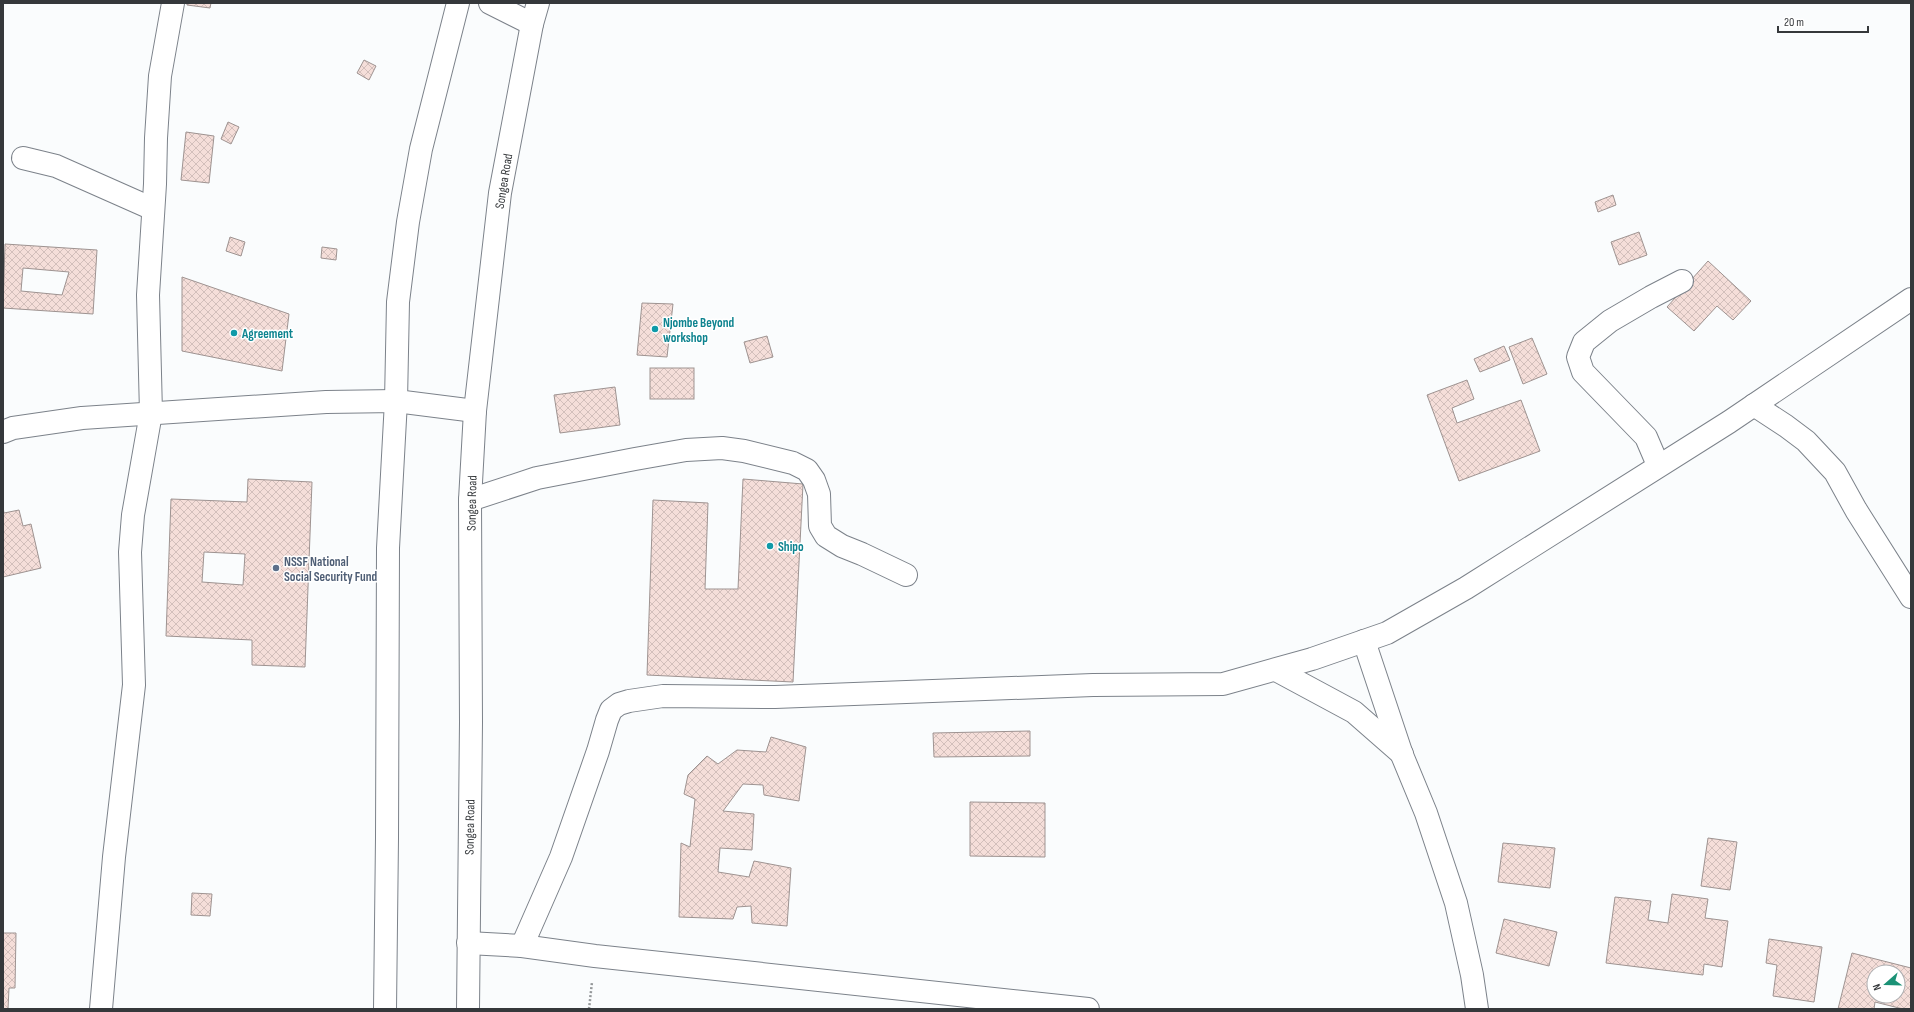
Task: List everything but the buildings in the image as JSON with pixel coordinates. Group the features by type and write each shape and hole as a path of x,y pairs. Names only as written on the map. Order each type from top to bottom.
{"main road":[{"path":"101,1009 114,857 134,686 130,552 133,514 151,413 148,295 160,76 173,3"},
{"path":"384,1009 388,838 388,548 396,401 398,302 408,222 421,149 458,3"},
{"path":"490,3 532,24"},
{"name":"Songea Road","path":"468,1009 471,722 470,500 475,411 500,193 532,24 538,3"},
{"path":"23,158 56,166 153,209"},
{"path":"1658,466 1646,437 1583,372 1578,358 1584,342 1610,321 1682,281"},
{"path":"522,946 561,857 611,710 619,704 629,701 664,696 775,697 1085,686 1223,684 1276,670 1387,633 1466,588 1754,405 1911,298"},
{"path":"3,432 13,428 82,418 326,402 396,401 475,411"},
{"path":"1754,405 1786,426 1806,442 1835,472 1856,510 1911,597"},
{"path":"470,500 537,478 620,461 686,450 722,448 744,451 793,463 807,470 814,480 819,494 820,526 826,536 842,546 906,575"},
{"path":"1364,641 1402,755 1426,813 1456,903 1472,975 1477,1009"},
{"path":"1276,670 1354,712 1402,755"},
{"path":"468,943 522,946 1088,1009"}],"place":[{"name":"Njombe Beyond workshop","path":"655,329"},
{"name":"Agreement","path":"234,333"},
{"name":"Shipo","path":"770,546"},
{"name":"NSSF National Social Security Fund","path":"276,568"}]}
